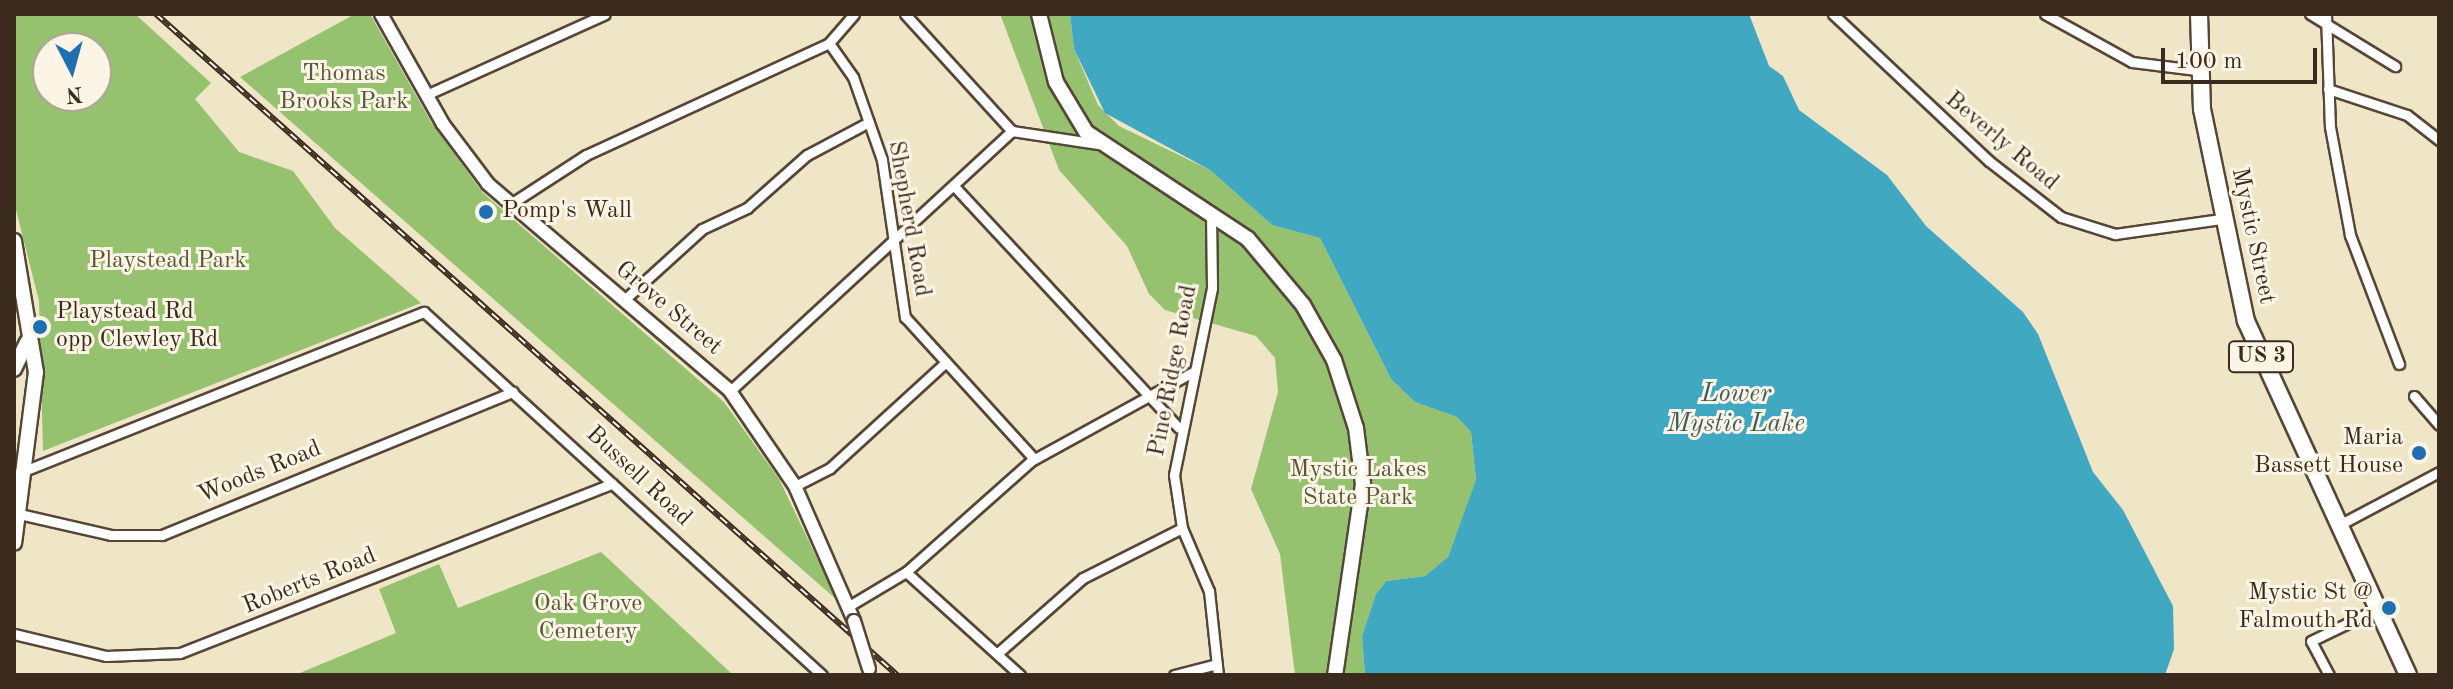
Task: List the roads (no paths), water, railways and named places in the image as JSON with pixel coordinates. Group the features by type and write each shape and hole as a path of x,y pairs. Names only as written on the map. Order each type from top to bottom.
{"highway":[{"name":"Mystic Street","path":"2199,14 2197,70 2221,219 2254,341 2377,609 2403,673"}],"main road":[{"path":"1039,14 1060,92 1098,144 1211,211 1248,239 1303,305 1334,360 1353,416 1363,501 1335,675"},
{"path":"14,241 20,344 14,369"},
{"path":"14,543 36,372 20,344"}],"street":[{"name":"Grove Street","path":"381,14 466,160 509,205 730,391 795,486 849,606 870,672"},
{"path":"426,95 605,14"},
{"path":"509,205 586,155 829,43 854,14"},
{"path":"905,14 1012,131 1098,144"},
{"name":"Beverly Road","path":"1833,14 1989,161 2061,217 2115,234 2221,219"},
{"path":"2045,14 2132,62 2197,70"},
{"path":"2310,14 2326,18 2395,66"},
{"path":"2326,18 2328,89 2350,235 2399,364"},
{"name":"Shepherd Road","path":"829,43 869,122 882,160 890,243 905,317 1034,459"},
{"path":"2328,89 2407,115 2439,140"},
{"path":"624,300 702,229 747,208 807,155 869,122"},
{"path":"730,391 1012,131"},
{"path":"954,186 1148,399 1179,428"},
{"name":"Pine Ridge Road","path":"1211,211 1212,288 1179,428 1174,475 1182,528 1209,591 1217,670"},
{"name":"Bussell Road","path":"21,472 424,312 822,675"},
{"path":"795,486 830,468 945,363"},
{"path":"849,606 906,572 1034,459 1191,373"},
{"name":"Woods Road","path":"17,513 111,535 162,535 513,392"},
{"path":"2414,396 2439,425"},
{"path":"2339,525 2439,472"},
{"name":"Roberts Road","path":"14,634 106,656 180,653 612,484"},
{"path":"999,652 1083,578 1182,528"},
{"path":"906,572 999,652 1020,675"},
{"path":"2329,675 2311,641 2377,609"},
{"path":"1174,675 1217,670"}],"water":[{"name":"Lower Mystic Lake","path":"1070,14 1749,14 1769,66 1783,76 1799,110 1887,175 1926,226 2023,312 2038,334 2093,472 2123,510 2173,606 2174,649 2165,675 1365,675 1362,636 1376,594 1386,581 1425,576 1448,557 1476,480 1471,432 1457,417 1415,402 1391,379 1320,238 1272,225 1210,170 1105,113 1074,49"}],"railway":[{"path":"156,14 897,675"}],"place":[{"name":"Pomp's Wall","path":"486,212"},
{"name":"Playstead Rd opp Clewley Rd","path":"40,327"},
{"name":"Maria Bassett House","path":"2419,453"},
{"name":"Mystic St @ Falmouth Rd","path":"2389,608"}],"park label":[{"name":"Thomas Brooks Park","path":"344,89"},
{"name":"Playstead Park","path":"168,262"},
{"name":"Mystic Lakes State Park","path":"1358,485"},
{"name":"Oak Grove Cemetery","path":"588,619"}]}
